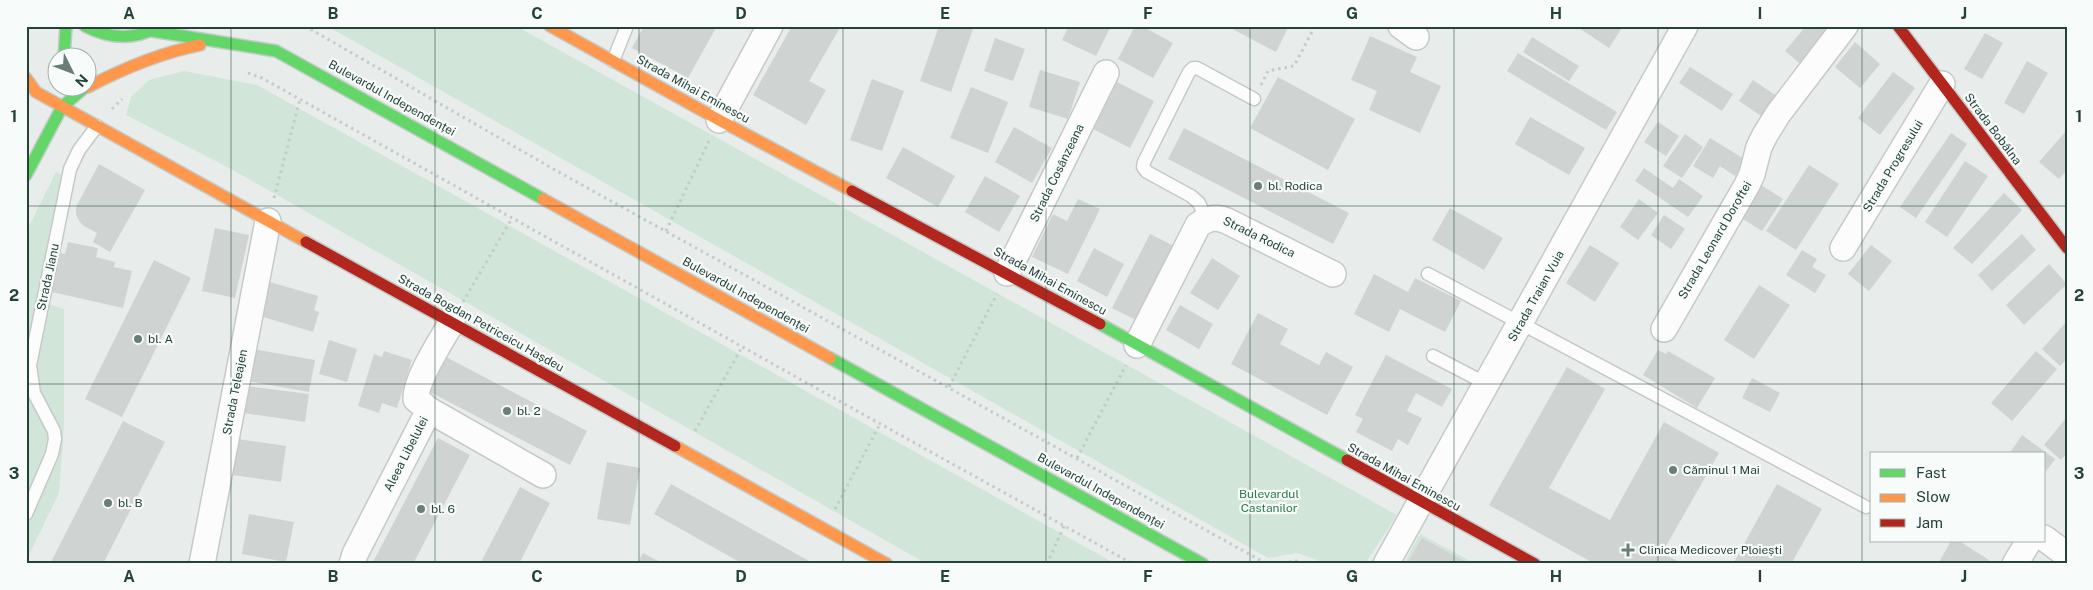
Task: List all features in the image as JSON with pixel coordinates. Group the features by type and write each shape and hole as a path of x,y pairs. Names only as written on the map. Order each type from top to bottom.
{"street":[{"path":"65,48 66,26"},
{"name":"Bulevardul Independenței","path":"85,26 95,32 115,37 151,31 276,51 1203,564"},
{"name":"Strada Mihai Eminescu","path":"550,26 719,120 1007,273 1535,564"},
{"path":"719,120 770,26"},
{"name":"Strada Traian Vuia","path":"1386,564 1685,26"},
{"name":"Strada Leonard Doroftei","path":"1664,330 1747,185 1765,135 1778,114 1845,26"},
{"name":"Strada Bobâlna","path":"1898,26 2067,248"},
{"path":"131,46 151,31"},
{"name":"Bulevardul Independenței","path":"266,38 276,51"},
{"path":"98,81 158,54 220,42"},
{"path":"98,75 112,62"},
{"name":"Strada Cosânzeana","path":"1007,273 1106,73"},
{"name":"Strada Bogdan Petriceicu Hașdeu","path":"26,78 36,92 62,107 887,564"},
{"name":"Strada Progresului","path":"1844,248 1942,84"},
{"path":"62,98 62,107"},
{"path":"26,175 62,107 72,98"},
{"name":"Strada Rodica","path":"1137,345 1198,225 1206,219 1219,217 1227,220 1333,274"},
{"name":"Strada Teleajen","path":"202,564 268,221"},
{"name":"Aleea Libelulei","path":"352,564 355,554 429,410 416,399 415,391 452,322"},
{"path":"429,410 543,474"},
{"path":"2046,539 2067,555"},
{"path":"2015,564 2028,542"}],"lane":[{"path":"613,61 627,26"},
{"path":"1206,219 1199,203 1191,196 1147,172 1143,167 1144,162 1189,72 1193,68 1197,68 1254,99"},
{"name":"Strada Jianu","path":"26,514 52,454 55,439 54,431 34,393 30,365 70,169 79,150 96,126"},
{"path":"1428,274 1866,507"},
{"path":"1433,356 1487,384"}],"path":[{"path":"305,26 666,231 1268,564"},
{"path":"1254,99 1268,71 1294,66 1315,26"},
{"path":"244,71 262,78 300,99 1133,564"},
{"path":"96,126 125,95"},
{"path":"268,221 300,99"},
{"path":"666,231 719,120"},
{"path":"452,322 512,218"},
{"path":"949,387 1007,273"},
{"path":"1077,458 1137,345"},
{"path":"684,452 742,347"},
{"path":"824,530 880,424"},
{"path":"1048,564 1064,526"},
{"path":"1276,564 1296,561 1305,564"}],"green space":[{"name":"Bulevardul Castanilor","path":"327,26 516,26 1397,515 1365,564 1328,564 1297,553 1268,558"},
{"path":"184,71 257,85 1116,564 927,564 231,169 126,115 131,97 149,80"},
{"path":"56,172 64,176 37,293 49,304 64,309 64,426 59,493 26,561 26,232"},
{"path":"1420,534 1476,564 1404,564"}],"building":[{"path":"644,26 717,26 688,78 632,48"},
{"path":"792,26 841,26 809,81 826,90 806,125 753,95"},
{"path":"939,26 965,26 973,29 951,92 920,81"},
{"path":"1069,26 1111,26 1096,56 1062,40"},
{"path":"1135,26 1142,26 1173,43 1153,78 1118,59"},
{"path":"1227,26 1289,26 1276,52"},
{"path":"1576,26 1623,26 1609,48"},
{"path":"1806,26 1839,26 1804,67 1785,51"},
{"path":"1985,33 2003,43 1982,79 1964,69"},
{"path":"1370,36 1417,57 1410,72 1441,86 1420,133 1369,110 1377,91 1351,80"},
{"path":"1532,37 1579,66 1569,81 1523,52"},
{"path":"995,38 1025,49 1013,81 984,71"},
{"path":"1855,42 1880,64 1860,88 1835,67"},
{"path":"1518,53 1617,112 1606,130 1507,71"},
{"path":"2027,61 2048,73 2024,114 2004,103"},
{"path":"1690,67 1733,94 1722,111 1679,83"},
{"path":"1040,70 1080,82 1068,119 1029,107"},
{"path":"1893,72 1915,88 1880,135 1858,118"},
{"path":"1278,77 1355,119 1328,170 1250,128"},
{"path":"872,79 904,91 882,151 850,140"},
{"path":"1753,80 1781,99 1767,120 1739,101"},
{"path":"1117,82 1154,101 1130,148 1093,129"},
{"path":"971,87 1008,102 988,153 950,138"},
{"path":"1530,117 1585,148 1569,175 1515,144"},
{"path":"1658,122 1679,136 1666,156 1644,142"},
{"path":"1014,127 1052,148 1032,183 995,162"},
{"name":"bl. Rodica","path":"1184,128 1349,213 1333,244 1168,159"},
{"path":"2067,130 2067,170 2059,179 2039,162"},
{"path":"1951,133 1967,144 1916,218 1900,207"},
{"path":"1685,134 1703,147 1682,178 1663,166"},
{"path":"1710,138 1746,160 1735,176 1720,166 1713,178 1693,166"},
{"path":"903,147 955,176 938,207 886,178"},
{"path":"1965,161 1988,176 1947,237 1925,222"},
{"path":"99,164 145,190 110,252 93,242 97,233 84,226 76,214 76,207"},
{"path":"1809,165 1839,184 1796,250 1766,231"},
{"path":"1644,168 1673,188 1679,179 1703,196 1688,217 1635,181"},
{"path":"985,176 1020,196 999,232 965,212"},
{"path":"1761,185 1783,199 1762,231 1740,217"},
{"path":"2004,193 2022,210 1972,264 1953,248"},
{"path":"1078,199 1100,209 1068,274 1032,257 1053,214 1067,221"},
{"path":"1639,199 1658,213 1638,240 1620,227"},
{"path":"1450,208 1503,238 1484,270 1432,240"},
{"path":"1664,215 1685,229 1671,249 1651,235"},
{"path":"215,228 249,235 235,298 202,291"},
{"path":"1150,234 1176,247 1138,321 1112,308"},
{"path":"2022,234 2036,250 1992,291 1978,275"},
{"path":"68,242 98,248 96,257 115,262 114,267 132,271 123,308 52,292 61,253 65,254"},
{"path":"1590,245 1619,263 1595,302 1566,283"},
{"path":"1871,245 1892,261 1869,291 1848,274"},
{"path":"1094,248 1124,264 1107,297 1077,281"},
{"path":"1802,250 1817,259 1812,267 1826,275 1815,293 1786,275"},
{"path":"1212,258 1240,276 1218,310 1190,293"},
{"name":"bl. A","path":"154,260 191,278 122,417 85,399"},
{"path":"2049,264 2067,284 2024,325 2006,305"},
{"path":"1374,274 1408,292 1415,278 1461,301 1445,332 1400,309 1389,332 1354,314"},
{"path":"270,282 318,296 314,310 319,312 313,332 260,316"},
{"path":"1759,285 1790,305 1754,359 1724,340"},
{"path":"1180,305 1213,324 1199,349 1166,330"},
{"path":"1258,313 1288,329 1280,344 1319,365 1326,352 1353,367 1327,415 1231,364"},
{"path":"2067,321 2067,359 2060,366 2042,349"},
{"path":"329,340 357,349 347,382 319,374"},
{"path":"252,349 315,360 309,392 247,381"},
{"path":"1658,350 1666,354 1668,351 1715,378 1697,408 1643,375"},
{"path":"384,351 412,360 397,408 382,403 379,413 358,406 374,354 382,357"},
{"path":"2036,351 2057,369 2012,421 1991,403"},
{"path":"1386,355 1452,389 1442,407 1416,393 1407,411 1422,418 1408,445 1398,439 1392,451 1356,432 1363,419 1355,415"},
{"name":"bl. 2","path":"444,356 587,431 570,465 426,390"},
{"name":"Căminul 1 Mai","path":"1567,367 1605,389 1549,488 1610,520 1664,422 1719,453 1662,553 1683,564 1595,564 1489,505"},
{"path":"1752,378 1780,393 1770,412 1742,398"},
{"path":"246,386 309,394 305,422 243,413"},
{"path":"2067,417 2067,453 2061,460 2044,445"},
{"name":"bl. B","path":"123,421 165,442 103,564 50,564"},
{"path":"2022,435 2045,452 2010,452"},
{"name":"bl. 6","path":"438,438 470,455 413,564 372,564"},
{"path":"238,439 286,446 281,482 233,475"},
{"path":"2046,452 2055,459 2046,471"},
{"path":"607,462 640,468 630,525 597,519"},
{"path":"671,484 809,561 808,564 743,564 654,514"},
{"name":"Căminul 1 Mai","path":"1777,484 1822,509 1791,564 1733,564"},
{"path":"520,487 550,503 519,564 480,564"},
{"path":"249,514 294,522 286,562 242,554"},
{"path":"1422,538 1470,564 1407,564"},
{"path":"1950,542 1961,542 1989,560 1987,564 1938,564"},
{"path":"643,553 664,564 637,564"}],"traffic: fast":[{"path":"65,48 66,26"},
{"path":"85,26 113,36 131,36 150,31 159,26"},
{"path":"152,31 276,51 543,199"},
{"path":"26,175 62,107 72,98"},
{"path":"1100,324 1347,460"},
{"path":"830,358 1203,564"}],"traffic: slow":[{"path":"550,26 852,191"},
{"path":"98,82 142,62 200,45"},
{"path":"26,78 36,92 306,242"},
{"path":"543,199 830,358"},
{"path":"675,446 887,564"}],"traffic: jam":[{"path":"1898,26 2067,248"},
{"path":"852,191 1100,324"},
{"path":"306,242 675,446"},
{"path":"1347,460 1535,564"}],"place":[{"name":"bl. Rodica","path":"1258,186"},
{"name":"bl. A","path":"138,339"},
{"name":"bl. 2","path":"507,411"},
{"name":"Căminul 1 Mai","path":"1673,470"},
{"name":"bl. B","path":"108,503"},
{"name":"bl. 6","path":"421,509"},
{"name":"Clinica Medicover Ploiești","path":"1628,550"}]}
